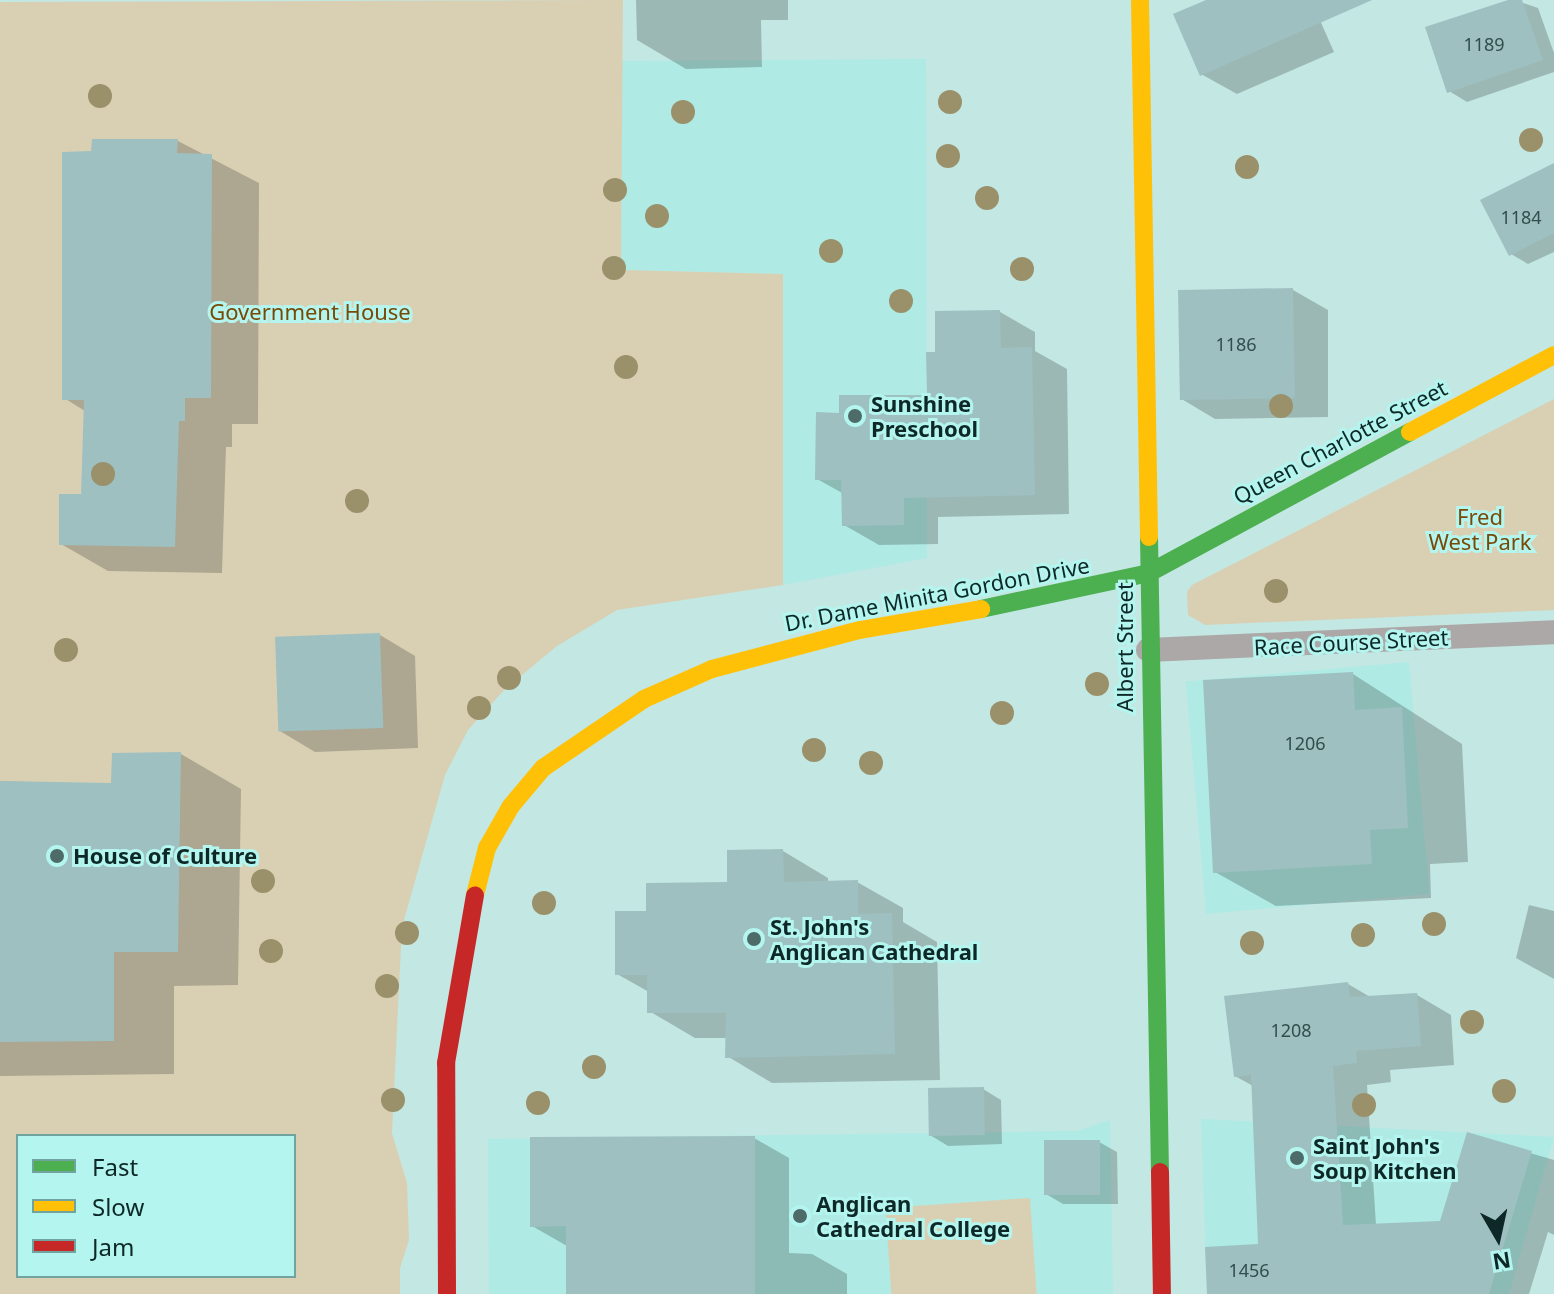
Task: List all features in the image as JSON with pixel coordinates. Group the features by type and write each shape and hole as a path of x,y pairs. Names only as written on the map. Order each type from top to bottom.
{"main road":[{"name":"Albert Street","path":"1140,0 1148,650 1162,1294"},
{"name":"Queen Charlotte Street","path":"1149,573 1554,355"},
{"name":"Dr. Dame Minita Gordon Drive","path":"447,1294 446,1076 459,966 487,848 511,806 543,768 644,699 712,669 860,630 1054,596 1149,573"}],"lane":[{"name":"Race Course Street","path":"1148,650 1554,632"}],"shaded area":[{"name":"Sunshine Preschool","path":"926,59 927,558 783,585 783,274 620,270 622,61"},
{"path":"1409,662 1429,894 1206,914 1186,682"},
{"path":"1201,1119 1554,1137 1509,1294 1207,1294"},
{"name":"Anglican Cathedral College","path":"1110,1120 1113,1294 489,1294 488,1139 1077,1131"}],"green space":[{"name":"Government House","path":"623,0 621,270 783,274 783,585 617,610 557,646 505,689 468,730 445,775 402,927 392,1133 407,1183 409,1240 400,1268 400,1294 0,1294 0,2"},
{"name":"Fred West Park","path":"1554,399 1554,610 1205,625 1188,615 1187,592 1192,585"},
{"path":"1030,1198 1037,1294 891,1294 885,1208"}],"building":[{"path":"1206,0 1372,0 1200,76 1173,14"},
{"path":"1508,0 1522,0 1543,60 1447,93 1425,27"},
{"path":"92,139 178,139 177,153 212,154 211,398 185,398 185,421 179,421 175,547 59,545 59,494 81,494 84,400 62,400 62,152 91,151"},
{"path":"1554,163 1554,233 1509,256 1480,200"},
{"path":"1293,288 1295,398 1180,400 1178,290"},
{"path":"1000,310 1001,348 1032,347 1035,495 904,498 904,525 842,526 841,480 815,480 816,412 839,413 839,395 927,395 926,352 935,352 935,311"},
{"path":"380,633 383,728 278,732 275,637"},
{"path":"1353,672 1355,710 1402,707 1408,828 1370,830 1372,864 1213,873 1203,680"},
{"name":"House of Culture","path":"181,752 178,952 114,952 114,1041 0,1042 0,781 111,783 112,753"},
{"name":"St. John's Anglican Cathedral","path":"783,849 784,882 858,880 858,914 892,913 895,1054 725,1058 726,1013 647,1013 647,975 615,975 615,911 646,911 646,883 727,882 727,850"},
{"path":"1348,982 1350,997 1417,993 1421,1046 1356,1051 1357,1063 1333,1066 1343,1225 1440,1221 1467,1132 1532,1151 1489,1294 1207,1294 1205,1247 1258,1244 1251,1075 1234,1077 1224,996"},
{"path":"984,1087 985,1135 929,1136 928,1088"},
{"path":"755,1136 755,1294 566,1294 566,1226 530,1227 530,1137"},
{"path":"1044,1140 1100,1140 1100,1195 1044,1195"}],"traffic: fast":[{"path":"981,609 1149,573 1410,432"},
{"path":"1149,537 1160,1172"}],"traffic: slow":[{"path":"1140,0 1149,537"},
{"path":"1410,432 1554,355"},
{"path":"475,895 487,848 511,806 543,768 644,699 712,669 860,630 981,609"}],"traffic: jam":[{"path":"447,1294 446,1063 475,895"},
{"path":"1160,1172 1162,1294"}],"place":[{"name":"Sunshine Preschool","path":"855,416"},
{"name":"House of Culture","path":"57,856"},
{"name":"St. John's Anglican Cathedral","path":"754,939"},
{"name":"Saint John's Soup Kitchen","path":"1297,1158"},
{"name":"Anglican Cathedral College","path":"800,1216"}]}
